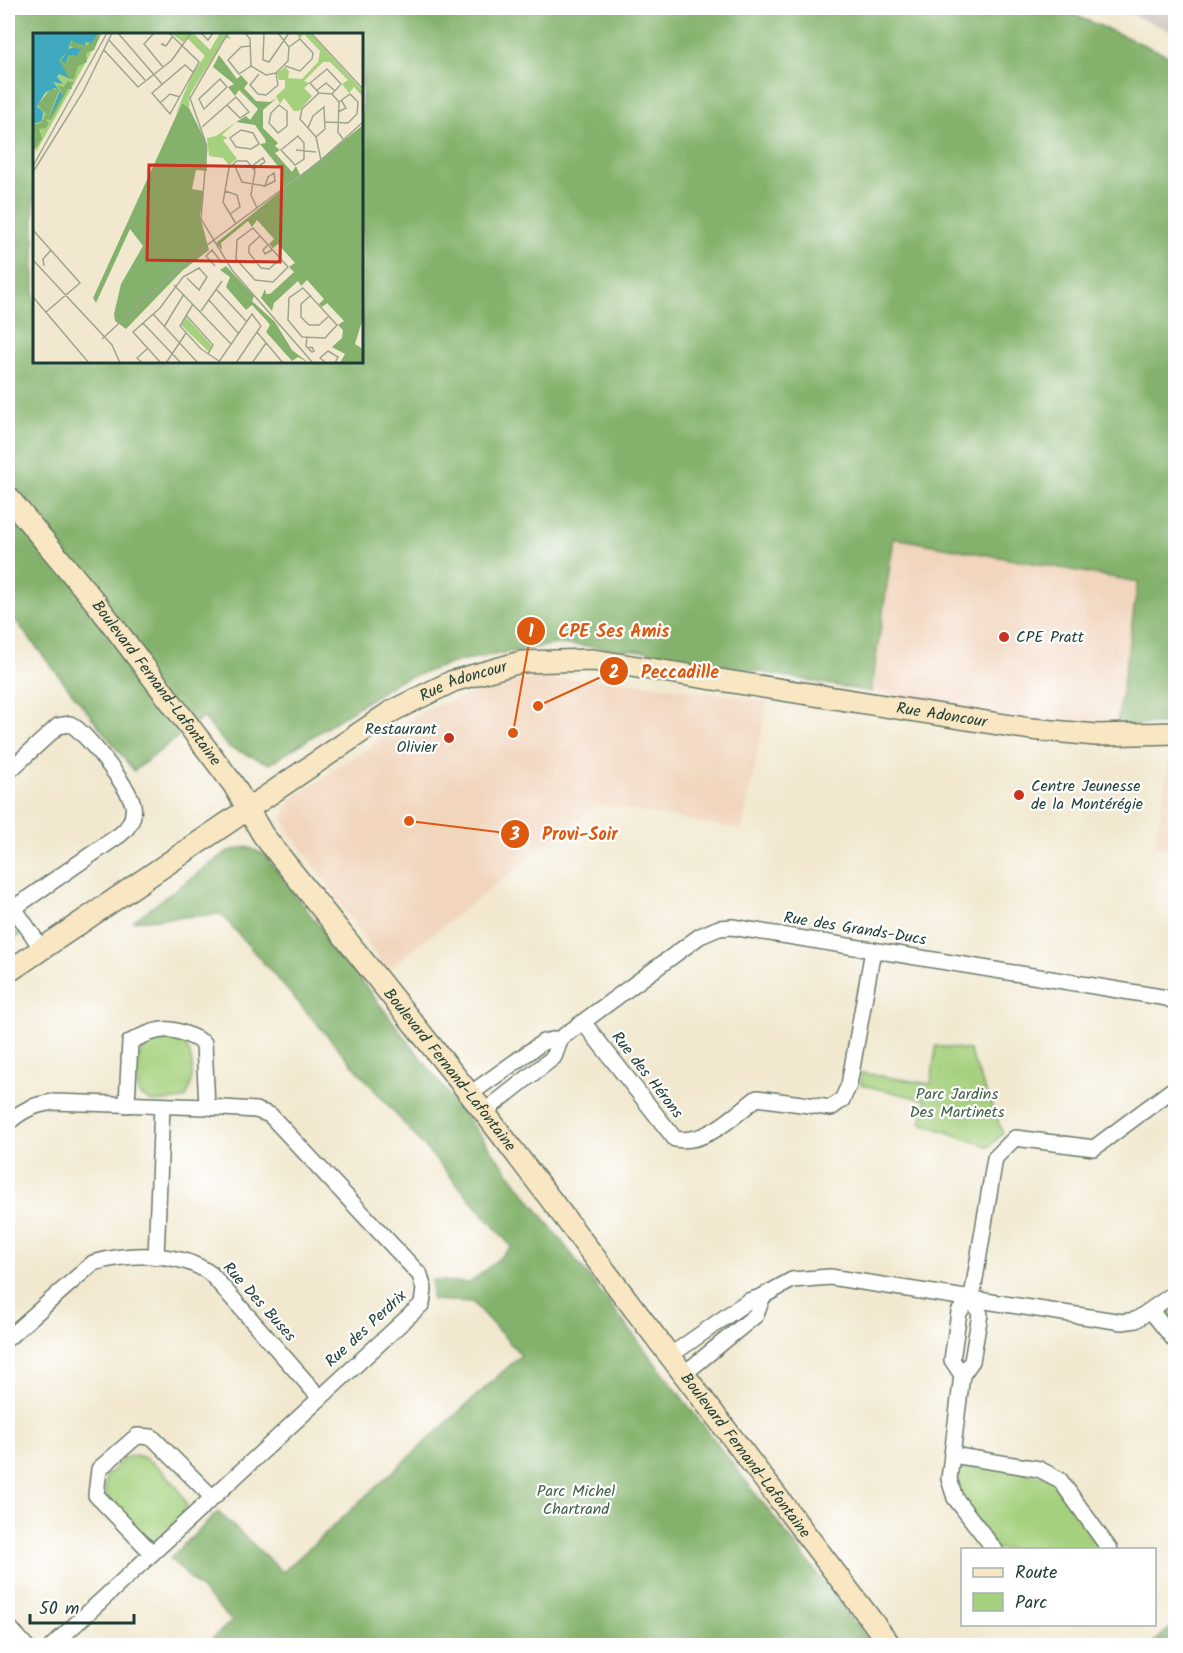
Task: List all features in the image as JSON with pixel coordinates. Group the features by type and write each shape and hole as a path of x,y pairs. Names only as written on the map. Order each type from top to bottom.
{"street":[{"name":"Boulevard Fernand-Lafontaine","path":"8,497 43,536 96,603 233,784 263,836 470,1094 891,1646"},
{"name":"Rue Adoncour","path":"8,972 392,711 453,681 521,662 593,660 1031,729 1096,735 1176,733"},
{"path":"8,772 58,726 70,724 81,731 127,791 134,811 128,827 121,834 11,910 42,949"},
{"name":"Rue des Grands-Ducs","path":"470,1094 543,1042 561,1038 700,936 719,928 732,927 1167,998 1176,1003"},
{"name":"Rue des Hérons","path":"584,1022 675,1139 688,1141 704,1137 757,1098 831,1108 842,1100 849,1085 873,950"},
{"path":"127,1105 130,1042 152,1030 182,1030 204,1043 207,1107"},
{"name":"Rue des Grands-Ducs","path":"484,1113 554,1057 561,1038"},
{"path":"962,1375 952,1360 959,1312 972,1297 995,1158 1016,1138 1094,1148 1176,1087"},
{"name":"Rue des Perdrix","path":"8,1123 18,1113 35,1105 53,1102 256,1110 276,1119 420,1275 424,1289 422,1304 52,1646"},
{"path":"156,1257 162,1106"},
{"name":"Rue Des Buses","path":"8,1338 93,1263 107,1259 156,1257 197,1264 211,1274 320,1398"},
{"path":"671,1355 748,1301 763,1296 792,1280 830,1277 972,1297 1102,1321 1137,1320 1176,1292"},
{"path":"685,1373 756,1316 763,1296"},
{"path":"972,1297 980,1314 972,1360 962,1375 949,1479 955,1498 993,1548"},
{"path":"1151,1311 1176,1342"},
{"path":"152,1553 96,1495 99,1469 137,1436 152,1437 212,1497"},
{"path":"952,1455 1039,1469 1060,1480 1109,1548"},
{"path":"8,1626 26,1646"}],"shaded area":[{"path":"1116,8 1175,8 1175,33"},
{"name":"CPE Pratt","path":"894,538 1138,582 1117,725 1055,725 871,692"},
{"path":"538,677 618,681 768,700 742,830 598,804 387,970 282,819 292,798 421,712 478,691"},
{"path":"1176,754 1175,849 1154,845 1170,755"}],"green space":[{"path":"8,8 1058,8 1175,58 1175,724 1117,725 1138,582 894,538 871,692 645,651 557,644 459,661 398,681 270,764 228,747 203,717 134,771 8,611"},
{"name":"Parc Michel Chartrand","path":"247,847 264,854 872,1645 205,1645 232,1621 170,1558 218,1512 283,1572 521,1355 472,1302 432,1300 432,1280 470,1283 512,1247 221,914 133,921 228,851"},
{"path":"8,922 17,927 21,934 8,942"},
{"path":"156,1040 178,1041 188,1049 192,1072 190,1087 185,1099 152,1102 139,1094 136,1078 137,1063 143,1050"},
{"name":"Parc Jardins Des Martinets","path":"936,1046 969,1050 1003,1133 989,1147 921,1123 926,1100 861,1085 861,1073 931,1084"},
{"path":"1175,1292 1175,1342 1151,1311"},
{"path":"134,1455 142,1457 168,1476 176,1485 186,1504 187,1512 155,1541 148,1540 105,1495 106,1476 125,1458"},
{"path":"952,1455 1060,1480 1109,1548 994,1548 955,1498"},
{"path":"1175,1624 1175,1645 1151,1645"}],"place":[{"name":"CPE Pratt","path":"1004,637"},
{"name":"Peccadille","path":"538,706"},
{"name":"CPE Ses Amis","path":"513,733"},
{"name":"Restaurant Olivier","path":"449,738"},
{"name":"Centre Jeunesse de la Montérégie","path":"1019,795"},
{"name":"Provi-Soir","path":"409,821"}]}
